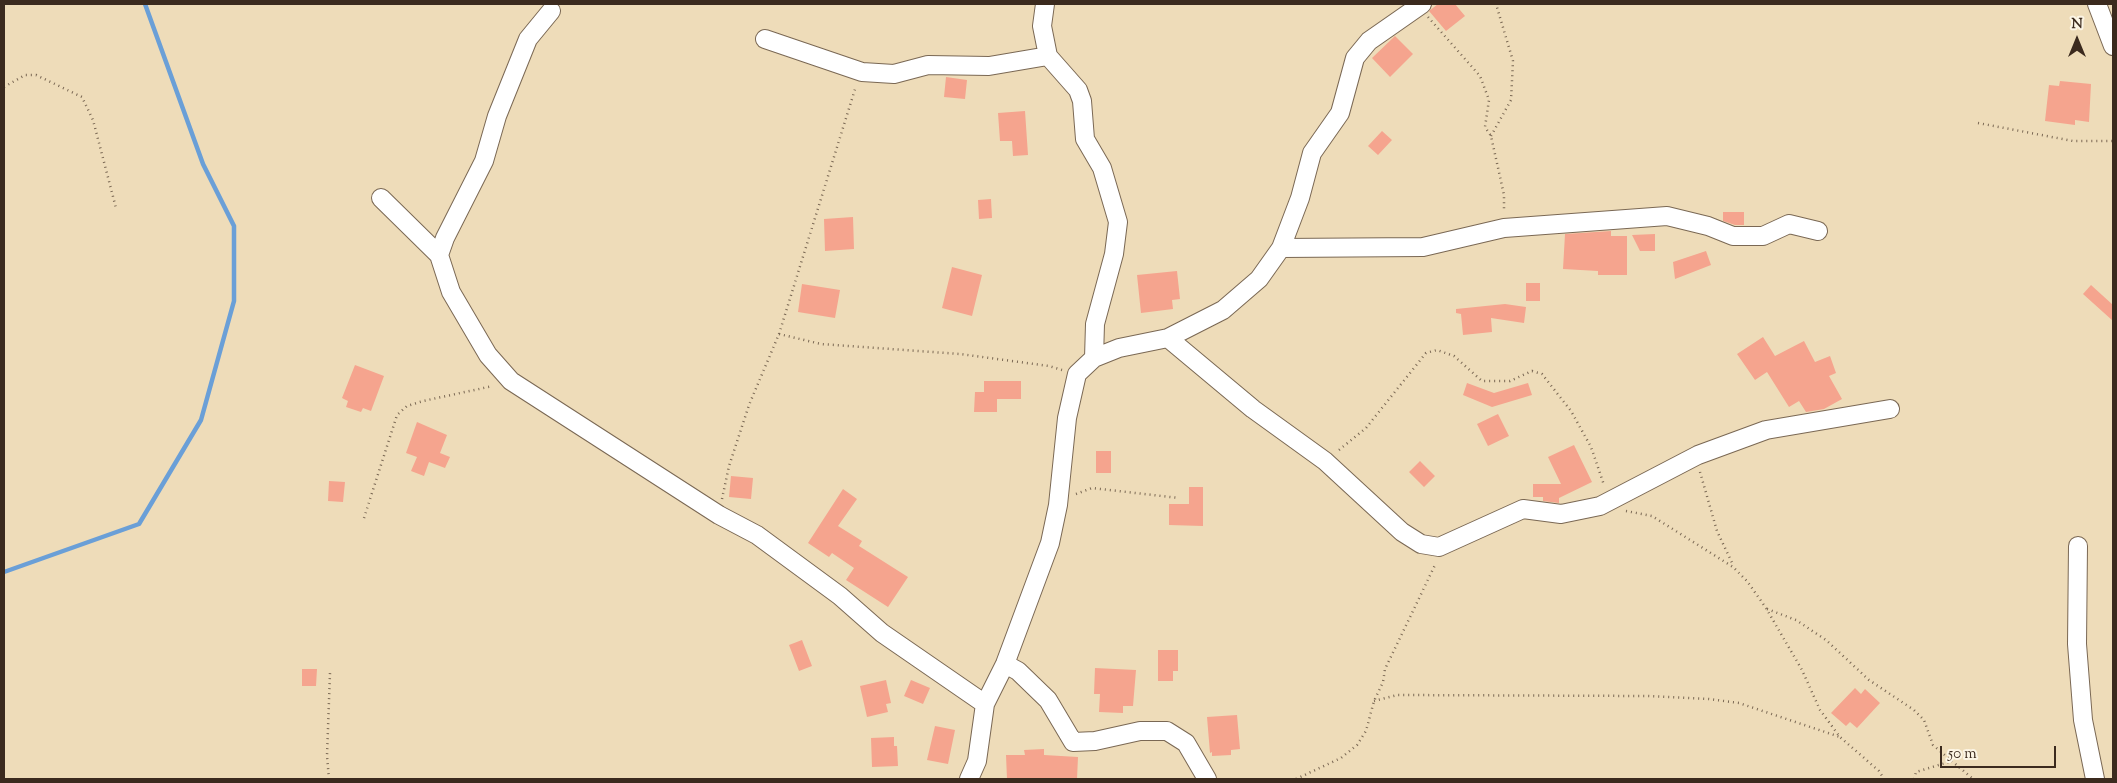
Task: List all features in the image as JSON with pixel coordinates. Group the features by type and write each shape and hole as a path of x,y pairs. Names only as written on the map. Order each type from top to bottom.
{"street":[{"path":"1045,4 1042,26 1048,56 1078,90 1082,101 1085,139 1102,168 1118,222 1114,254 1095,324 1094,358"},
{"path":"2097,4 2113,46"},
{"path":"969,779 977,761 985,704 1005,664 1050,543 1058,505 1067,418 1077,374 1094,358 1119,348 1168,338 1223,310 1242,296 1259,279 1281,248 1300,198 1312,153 1340,112 1355,58 1369,41 1421,5"},
{"path":"439,255 445,238 484,161 496,116 528,40 551,10"},
{"path":"765,39 862,72 894,74 928,65 989,66 1048,56"},
{"path":"381,198 439,255 451,292 470,325 488,355 512,381 719,515 757,535 840,596 882,633 985,704"},
{"path":"1281,248 1423,247 1504,228 1666,216 1708,226 1733,236 1763,236 1789,224 1818,231"},
{"path":"1168,338 1254,408 1325,462 1402,532 1420,544 1439,547 1523,510 1561,514 1606,503 1698,455 1766,430 1890,409"},
{"path":"2078,546 2076,644 2084,720 2096,779"},
{"path":"1005,664 1018,671 1048,700 1073,742 1095,741 1140,731 1168,731 1186,743 1207,779"}],"path":[{"path":"1491,136 1511,100 1513,61 1496,4"},
{"path":"1421,5 1446,39 1480,76 1489,100 1485,127 1491,136 1504,195 1504,228"},
{"path":"719,515 729,466 749,405 779,334 853,92 862,72"},
{"path":"4,86 25,75 36,75 82,97 93,120 116,208"},
{"path":"1978,123 2073,141 2113,141"},
{"path":"779,334 821,344 960,354 1049,366 1077,374"},
{"path":"1325,462 1366,428 1426,353 1437,350 1454,356 1482,381 1510,381 1532,371 1542,374 1571,411 1591,447 1606,503 1652,516 1733,567 1747,581 1766,608 1802,670 1820,710 1840,737 1879,771 1884,779"},
{"path":"364,518 397,415 407,406 423,400 512,381"},
{"path":"1698,455 1700,473 1717,531 1733,567"},
{"path":"1058,505 1068,498 1092,488 1179,498"},
{"path":"1296,779 1341,758 1357,744 1366,731 1374,701 1383,682 1385,669 1436,568 1439,547"},
{"path":"1766,608 1796,620 1826,640 1869,680 1914,710 1924,720 1933,745 1973,779"},
{"path":"329,779 327,756 330,673"},
{"path":"1374,701 1397,695 1638,696 1709,699 1739,704 1840,737"},
{"path":"1914,779 1916,772 1952,761"}],"building":[{"path":"1438,4 1455,4 1465,16 1446,31 1429,11"},
{"path":"1395,36 1413,54 1390,77 1372,58"},
{"path":"946,77 967,80 965,99 944,97"},
{"path":"2060,81 2091,84 2089,122 2075,120 2075,125 2045,121 2049,85 2059,86"},
{"path":"1025,111 1028,155 1013,156 1012,141 1000,141 998,113"},
{"path":"1382,131 1392,140 1378,155 1368,146"},
{"path":"991,199 992,218 979,219 978,200"},
{"path":"1723,212 1744,212 1744,225 1735,225 1723,221"},
{"path":"853,217 854,249 825,251 824,219"},
{"path":"1611,231 1611,236 1627,236 1627,275 1598,275 1598,271 1563,269 1565,234"},
{"path":"1655,234 1655,251 1640,251 1632,235"},
{"path":"1706,251 1711,265 1675,279 1673,262"},
{"path":"952,267 982,275 972,316 942,308"},
{"path":"1177,271 1180,299 1172,300 1173,309 1141,313 1137,275"},
{"path":"1526,283 1540,283 1540,301 1526,301"},
{"path":"802,284 840,290 835,318 798,312"},
{"path":"2091,285 2113,305 2113,321 2083,294"},
{"path":"1505,304 1526,307 1524,323 1491,318 1492,332 1463,335 1461,314 1456,313 1456,309"},
{"path":"1763,337 1775,356 1804,341 1815,362 1830,356 1836,373 1829,376 1842,399 1824,409 1806,412 1799,401 1789,407 1767,372 1755,380 1737,354"},
{"path":"355,365 384,376 371,411 363,408 361,412 346,407 348,401 342,398"},
{"path":"984,381 1021,381 1021,399 997,399 997,412 974,412 975,392 984,392"},
{"path":"1467,383 1494,393 1528,383 1532,395 1492,407 1463,395"},
{"path":"1498,414 1509,436 1488,446 1477,424"},
{"path":"417,422 447,435 440,453 450,457 445,468 429,462 424,476 411,471 417,457 406,453"},
{"path":"1574,445 1592,482 1559,498 1559,503 1543,501 1543,497 1533,497 1533,484 1561,484 1548,457"},
{"path":"1096,451 1111,451 1111,473 1096,473"},
{"path":"1420,461 1435,476 1424,487 1409,472"},
{"path":"731,476 753,478 751,499 729,497"},
{"path":"329,481 345,482 343,502 328,501"},
{"path":"1189,487 1203,487 1203,526 1169,525 1169,504 1189,504"},
{"path":"843,489 857,499 838,526 862,541 859,546 908,577 888,607 846,580 854,568 832,553 829,557 808,543"},
{"path":"802,640 812,666 799,671 789,645"},
{"path":"1158,650 1178,650 1178,671 1173,671 1173,681 1158,681"},
{"path":"1095,668 1136,670 1133,706 1123,706 1123,713 1099,712 1100,694 1094,694"},
{"path":"302,669 317,669 316,686 302,686"},
{"path":"886,680 891,703 886,704 888,712 867,717 860,686"},
{"path":"911,680 930,688 923,704 904,696"},
{"path":"1855,688 1861,694 1865,689 1880,703 1857,728 1850,722 1846,726 1831,713"},
{"path":"1237,715 1240,749 1231,750 1231,755 1212,756 1212,752 1210,753 1207,717"},
{"path":"935,726 955,730 948,764 927,760"},
{"path":"894,737 894,746 897,746 898,766 872,767 871,738"},
{"path":"1044,749 1044,755 1078,757 1077,779 1007,779 1006,755 1025,755 1024,750"}],"waterway":[{"path":"4,572 139,524 201,420 234,301 234,226 203,164 145,4"}]}
